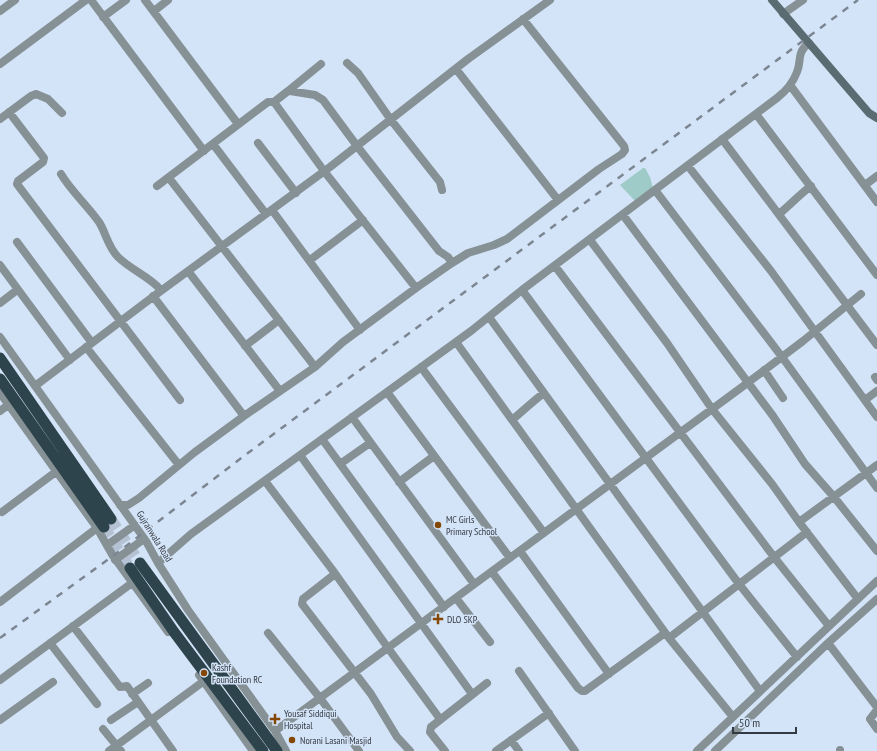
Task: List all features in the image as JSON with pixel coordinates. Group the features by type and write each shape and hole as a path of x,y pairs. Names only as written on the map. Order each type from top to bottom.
{"highway":[{"path":"0,358 104,525"},
{"path":"0,379 104,525"},
{"path":"140,563 277,751"},
{"path":"130,568 174,632 262,751"}],"main road":[{"path":"772,0 869,113 877,118"}],"street":[{"path":"0,11 15,0"},
{"path":"0,64 86,0"},
{"path":"91,0 204,151"},
{"path":"103,17 126,0"},
{"path":"145,0 238,124"},
{"path":"154,11 168,0"},
{"path":"35,386 161,290 296,193 456,69 550,0"},
{"path":"784,14 803,0"},
{"path":"120,505 128,505 139,498 179,465 244,416 315,367 335,348 416,288 452,263 468,254 507,239 599,169 622,154 625,150 624,146 523,19"},
{"path":"158,563 191,534 456,342 522,290 777,98 790,85 798,71 800,53 809,43"},
{"path":"348,63 358,73 391,120 440,182 442,190"},
{"path":"157,186 268,102 274,102 321,64"},
{"path":"456,69 558,200"},
{"path":"790,85 877,202"},
{"path":"288,91 315,96 321,98 326,103 357,146 439,251 452,263"},
{"path":"0,119 31,96 36,94 48,99 62,114"},
{"path":"274,102 324,171 416,288"},
{"path":"9,112 44,158 43,162 18,181 17,184 180,400"},
{"path":"756,114 877,275"},
{"path":"722,139 877,345"},
{"path":"258,143 296,193"},
{"path":"213,144 310,260 360,330"},
{"path":"688,166 816,331 877,417"},
{"path":"61,174 97,220 111,248 117,256 129,267 151,279 161,290"},
{"path":"865,186 877,176"},
{"path":"169,178 315,367"},
{"path":"779,214 811,186"},
{"path":"655,190 782,357 877,488"},
{"path":"623,215 773,416 805,464 834,497 877,552"},
{"path":"310,260 363,220"},
{"path":"590,240 667,343 712,409 768,478 799,522 858,598"},
{"path":"17,242 89,345 179,465"},
{"path":"0,265 70,360"},
{"path":"555,266 774,558 829,626"},
{"path":"188,271 280,391"},
{"path":"0,303 17,290"},
{"path":"522,290 739,584 797,657"},
{"path":"275,730 492,572 782,357 861,294"},
{"path":"153,296 244,416"},
{"path":"489,317 760,691"},
{"path":"245,346 279,320"},
{"name":"Gujranwala Road","path":"0,337 135,525 188,610 275,730 286,751"},
{"path":"456,342 667,635 734,717"},
{"path":"421,367 544,533"},
{"path":"764,370 783,398"},
{"path":"865,400 877,391"},
{"path":"387,392 510,558"},
{"path":"0,393 57,471 104,525 107,545 115,560 204,681 253,751"},
{"path":"512,420 526,409 529,404 544,393"},
{"path":"0,411 8,405"},
{"path":"352,417 474,584"},
{"path":"322,439 444,606"},
{"path":"340,464 370,442"},
{"path":"300,455 472,694"},
{"path":"399,482 434,456"},
{"path":"799,522 877,466"},
{"path":"2,512 57,471"},
{"path":"265,481 335,574 440,719"},
{"path":"0,602 104,525"},
{"path":"107,545 135,525"},
{"path":"492,572 580,690 585,691 703,612 807,532"},
{"path":"115,560 144,539"},
{"path":"520,551 609,674"},
{"path":"335,574 305,597 302,603 371,694 397,737 410,751"},
{"path":"697,751 877,580"},
{"path":"0,680 132,583"},
{"path":"456,598 490,642"},
{"path":"715,751 828,643 876,601"},
{"path":"73,626 119,686 121,688 126,686 173,751"},
{"path":"268,633 320,698 359,751"},
{"path":"50,643 98,704"},
{"path":"828,643 877,709 870,718 877,728"},
{"path":"519,672 576,751"},
{"path":"110,751 119,748 151,721 204,681"},
{"path":"0,720 53,682"},
{"path":"132,694 148,683"},
{"path":"444,751 430,731 431,727 487,683"},
{"path":"111,720 138,702"},
{"path":"496,751 548,713"},
{"path":"103,729 119,748"},
{"path":"511,740 519,751"}],"shaded area":[{"path":"645,168 650,177 653,188 635,201 620,185"}],"tunnel":[{"path":"111,519 140,563"},
{"path":"104,527 130,568"}],"railway":[{"path":"0,638 121,550 244,456 858,0"}],"place":[{"name":"MC Girls Primary School","path":"438,525"},
{"name":"DLO SKP","path":"438,619"},
{"name":"Kashf Foundation RC","path":"204,673"},
{"name":"Yousaf Siddiqui Hospital","path":"275,719"},
{"name":"Norani Lasani Masjid","path":"292,740"}]}
